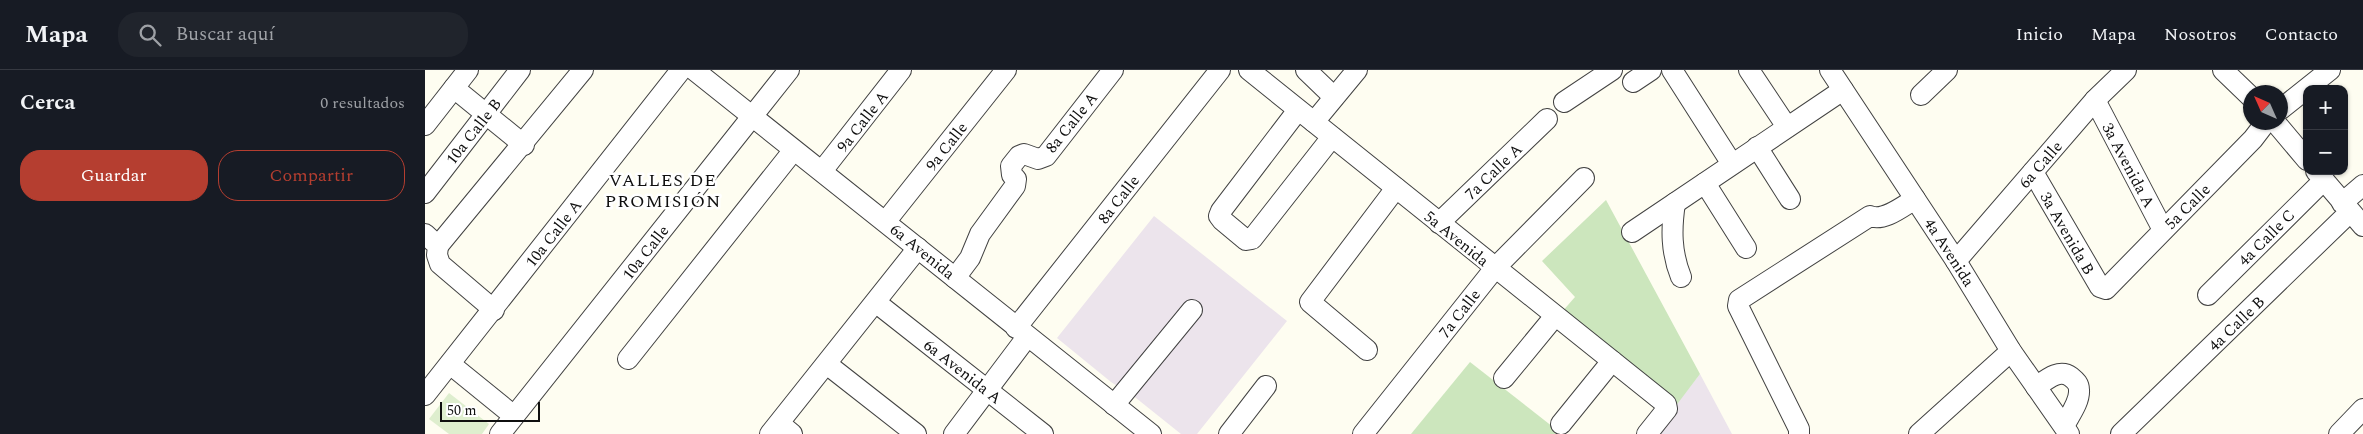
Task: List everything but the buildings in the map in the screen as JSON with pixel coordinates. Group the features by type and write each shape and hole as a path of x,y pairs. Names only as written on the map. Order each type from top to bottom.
{"street":[{"path":"425,125 468,70"},
{"name":"10a Calle B","path":"425,193 520,70"},
{"path":"493,310 440,264 432,240 524,144 583,70"},
{"name":"10a Calle A","path":"425,395 681,70"},
{"name":"6a Avenida","path":"694,70 753,116 793,151 886,221 1021,333 1151,434"},
{"name":"10a Calle","path":"500,434 789,70"},
{"name":"9a Calle A","path":"822,171 901,70"},
{"name":"9a Calle","path":"886,221 1006,70"},
{"name":"8a Calle A","path":"955,278 970,258 980,234 1015,186 1017,178 1012,175 1011,166 1019,156 1024,154 1038,159 1042,158 1113,70"},
{"name":"8a Calle","path":"955,434 988,391 1021,333 1220,70"},
{"name":"5a Avenida","path":"1249,70 1667,404 1667,409 1647,434"},
{"path":"1306,70 1334,97"},
{"path":"1314,122 1357,70"},
{"path":"1564,102 1612,70"},
{"path":"1633,82 1651,70"},
{"path":"1672,70 1732,164"},
{"path":"1749,70 1787,127"},
{"name":"4a Avenida","path":"1830,70 1956,261 2011,351 2066,430"},
{"path":"1921,95 1947,70"},
{"name":"6a Calle","path":"1956,261 2095,100 2126,70"},
{"path":"2223,70 2243,89"},
{"path":"2288,104 2330,70"},
{"path":"454,88 524,144"},
{"path":"1632,232 1843,90"},
{"name":"3a Avenida A","path":"2095,100 2163,230"},
{"path":"1298,110 1221,211 1219,216 1222,220 1246,240 1252,239 1332,137"},
{"name":"7a Calle A","path":"1439,223 1547,119"},
{"name":"5a Calle","path":"2106,289 2260,130"},
{"path":"2282,130 2303,155"},
{"path":"1757,147 1790,199"},
{"path":"628,359 793,151"},
{"name":"3a Avenida B","path":"2033,172 2100,287 2106,289"},
{"path":"2320,176 2352,214 2363,186"},
{"name":"4a Calle C","path":"2208,295 2320,176"},
{"name":"7a Calle","path":"1363,434 1495,268 1584,178"},
{"path":"1705,183 1746,248"},
{"path":"1367,350 1310,302 1396,188"},
{"path":"1799,434 1799,429 1738,306 1739,300 1870,216 1877,219 1883,217 1915,199"},
{"path":"1675,203 1672,242 1675,262 1681,277"},
{"name":"4a Calle B","path":"2121,434 2352,214"},
{"path":"783,432 918,248"},
{"name":"6a Avenida A","path":"883,308 1043,434"},
{"path":"1114,405 1192,310"},
{"path":"1504,378 1555,316"},
{"path":"1919,434 2011,351"},
{"path":"1561,424 1612,361"},
{"path":"450,364 514,416"},
{"path":"833,369 916,434"},
{"path":"2036,387 2053,376 2060,374 2067,374 2077,381 2080,391 2066,430"},
{"path":"1229,434 1266,386"},
{"path":"2339,434 2363,409"}],"shaded area":[{"path":"1154,216 1287,321 1197,434 1181,434 1136,398 1111,382 1057,338"},
{"path":"1700,374 1732,434 1653,434"}],"green space":[{"path":"1606,200 1700,374 1675,407 1561,313 1575,297 1542,261"},
{"path":"1470,362 1562,434 1411,434"},
{"path":"449,393 489,424 482,434 449,434 429,419"}],"district":[{"name":"VALLES DE PROMISIÓN","path":"663,190"}]}
